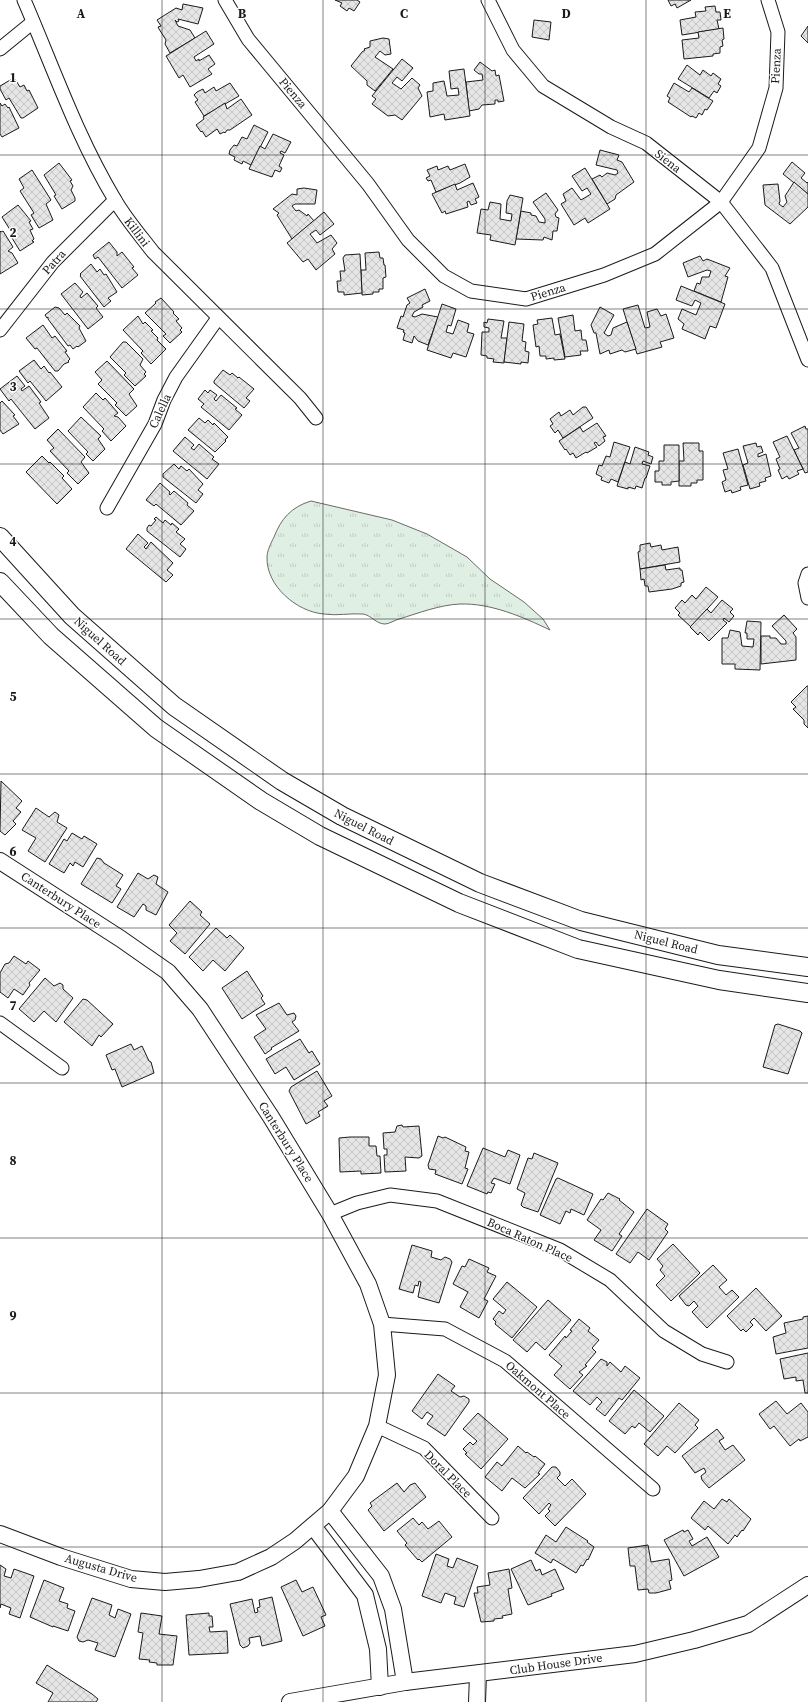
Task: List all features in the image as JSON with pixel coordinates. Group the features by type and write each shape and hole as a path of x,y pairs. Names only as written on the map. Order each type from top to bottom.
{"main road":[{"name":"Niguel Road","path":"0,537 72,616 174,706 282,781 342,816 480,883 581,921 718,955 808,967"},
{"name":"Niguel Road","path":"0,582 50,636 156,728 261,800 327,839 459,903 578,948 719,980 808,993"}],"street":[{"name":"Killini","path":"24,0 72,117 115,200 153,252 300,398 316,418"},
{"name":"Pienza","path":"225,0 248,39 368,184 408,240 444,276 471,291 526,299 604,274 655,254 721,202 759,148 776,88 778,32 768,0"},
{"name":"Siena","path":"488,0 513,50 543,86 611,127 646,143 721,202 772,268 808,360"},
{"path":"0,49 33,22"},
{"name":"Patra","path":"0,330 53,262 115,200"},
{"name":"Calella","path":"107,508 155,424 164,400 176,377 218,318"},
{"path":"808,574 805,583 808,598"},
{"name":"Canterbury Place","path":"0,861 121,939 168,972 200,1010 271,1117 330,1214 368,1284 382,1324 387,1375 377,1426 356,1476 330,1511"},
{"path":"0,1023 62,1068"},
{"name":"Boca Raton Place","path":"330,1214 357,1203 390,1196 437,1201 560,1250 610,1280 664,1331 702,1354 727,1362"},
{"name":"Oakmont Place","path":"382,1324 445,1329 505,1361 653,1489"},
{"name":"Doral Place","path":"377,1426 424,1448 492,1518"},
{"path":"330,1511 381,1576 394,1609 405,1682"},
{"name":"Augusta Drive","path":"0,1534 104,1571 131,1579 165,1582 199,1579 238,1572 271,1557 295,1541 330,1511"},
{"path":"313,1526 365,1595 378,1649 380,1687"},
{"name":"Club House Drive","path":"290,1702 405,1682 478,1675 635,1654 694,1640 748,1624 808,1585"},
{"path":"477,1702 478,1675"}],"green space":[{"path":"311,501 392,520 427,534 467,557 490,579 524,602 543,619 550,630 529,620 495,608 472,604 460,604 437,608 382,624 363,614 329,615 314,612 294,603 277,587 268,568 267,557 270,544 284,519 292,510"}],"building":[{"path":"335,0 357,0 360,2 354,11 349,8 347,11 340,6 342,3"},
{"path":"668,0 691,0 677,8 675,4 671,6"},
{"path":"183,4 203,8 198,24 178,19 179,21 177,22 175,20 178,26 190,30 195,38 170,53 165,44 166,40 158,27 161,26 157,20 176,8 182,10"},
{"path":"715,6 716,12 720,12 721,20 717,20 719,29 682,35 680,20 696,17 695,12 706,11 705,7"},
{"path":"534,20 551,22 549,40 532,37"},
{"path":"808,26 808,43 801,36"},
{"path":"723,28 724,39 722,40 723,46 720,47 720,53 713,54 713,56 684,59 682,40 699,38 698,32"},
{"path":"206,31 214,44 194,57 196,61 199,59 199,61 209,55 215,64 208,69 212,74 190,87 183,75 179,78 166,56"},
{"path":"383,38 389,39 391,54 385,55 380,51 375,57 393,69 375,91 367,85 367,81 351,66 365,50 364,49 370,47 370,41"},
{"path":"402,59 413,68 402,81 397,77 392,83 401,89 412,78 420,85 418,88 422,96 402,120 395,115 388,116 372,104 376,99 372,96"},
{"path":"480,62 492,71 495,70 496,76 499,75 504,101 498,102 498,100 495,100 495,104 482,105 479,109 469,111 466,82 483,80 482,74 479,74 474,70"},
{"path":"687,65 700,75 703,70 711,76 713,73 721,79 718,84 721,86 717,93 714,91 709,98 678,79"},
{"path":"464,69 470,116 445,120 444,114 430,117 427,92 433,91 433,83 444,81 447,96 459,95 458,88 451,89 449,71"},
{"path":"12,79 13,81 15,79 20,87 24,85 27,91 29,90 38,108 23,118 21,118 9,98 6,100 0,89 0,86"},
{"path":"230,83 239,96 204,116 195,102 198,100 194,95 203,89 205,93 214,87 216,91"},
{"path":"674,83 689,92 692,88 713,101 707,110 705,109 702,115 699,113 696,118 691,117 668,102 670,98 667,96"},
{"path":"241,99 252,115 230,130 227,130 225,133 220,134 217,129 206,137 196,125 204,119 203,117 225,103 227,109"},
{"path":"0,103 2,106 5,104 8,108 9,107 19,128 2,137 0,134"},
{"path":"254,125 268,132 251,165 243,161 242,164 234,160 235,157 229,154 230,150 234,145 237,146 242,137 247,139"},
{"path":"273,134 291,142 285,153 281,151 280,153 284,155 279,166 282,168 280,172 275,170 272,177 249,169 260,146 265,149"},
{"path":"600,150 619,155 617,160 622,162 634,182 616,195 615,199 607,204 592,179 600,175 602,177 607,173 615,175 618,173 617,170 596,165"},
{"path":"792,162 805,173 801,178 807,183 808,182 808,194 783,174"},
{"path":"59,163 72,180 70,181 73,186 71,190 75,198 75,201 62,209 54,196 56,195 44,175"},
{"path":"465,164 470,177 460,183 436,192 431,180 428,181 426,178 430,176 427,170 437,166 438,170 448,166 450,170"},
{"path":"585,168 610,209 588,223 585,218 574,225 561,204 566,201 563,194 572,188 581,200 591,194 587,188 582,191 572,176"},
{"path":"32,170 51,200 46,204 53,220 39,228 31,215 34,213 20,191 24,188 19,179"},
{"path":"794,182 808,194 808,207 790,224 765,205 763,185 778,184 779,204 783,207 787,202 785,196"},
{"path":"473,183 479,197 475,199 477,203 471,205 469,201 467,202 468,207 446,214 445,211 442,213 432,194 455,184 457,190"},
{"path":"304,188 317,190 315,204 295,204 292,206 296,211 299,210 307,216 308,214 314,221 292,239 277,215 279,213 273,209 292,194 297,195 297,189"},
{"path":"546,193 558,210 555,214 556,217 559,218 557,231 553,231 552,240 544,237 543,240 516,239 521,211 531,213 531,215 536,216 539,222 545,223 545,219 533,202"},
{"path":"510,195 523,198 515,245 490,240 491,235 477,233 481,209 488,210 490,202 501,204 500,219 511,221 512,214 506,213 507,201"},
{"path":"18,205 31,221 29,222 33,229 30,230 34,239 32,241 34,242 20,251 12,238 14,236 2,217"},
{"path":"324,212 334,224 320,235 316,230 310,234 317,243 331,235 337,243 332,249 335,254 316,270 308,259 303,262 287,243"},
{"path":"0,231 3,231 13,247 8,251 12,253 18,263 0,274"},
{"path":"109,242 117,252 117,256 122,252 134,267 132,268 138,275 122,288 98,257 95,259 93,255"},
{"path":"379,252 380,258 383,258 385,265 386,277 383,278 383,289 379,289 379,292 373,292 373,294 362,295 361,270 366,270 365,253"},
{"path":"360,254 362,293 344,295 344,292 338,292 337,281 341,281 340,271 345,271 343,258 345,255"},
{"path":"700,256 703,261 707,259 730,268 725,276 728,277 721,302 694,291 697,283 700,284 702,277 709,277 711,271 707,270 688,277 683,263"},
{"path":"91,264 97,272 100,269 104,275 106,274 117,292 108,298 111,301 104,307 80,276 80,274"},
{"path":"75,283 83,292 80,296 81,298 87,293 98,306 96,308 103,317 88,329 61,294"},
{"path":"681,286 725,304 716,328 710,326 705,339 682,329 684,324 678,319 682,309 696,315 701,303 695,300 692,306 676,300"},
{"path":"425,289 430,301 422,305 423,307 414,312 412,316 415,317 422,314 438,317 428,345 418,341 414,336 412,343 403,340 405,333 403,332 404,330 397,328 401,316 403,317 407,305 410,303 407,298"},
{"path":"161,298 179,319 176,321 182,328 180,330 182,332 170,343 163,336 166,334 145,313"},
{"path":"442,304 456,309 451,326 448,325 446,332 453,334 458,320 469,324 467,332 474,334 466,357 453,353 451,358 427,350"},
{"path":"638,305 645,328 650,327 647,312 657,309 661,316 666,314 674,338 660,342 662,347 637,354 623,309"},
{"path":"55,307 59,308 65,315 67,313 80,326 79,328 86,341 78,347 77,346 73,349 70,345 68,346 48,317 47,318 45,315"},
{"path":"600,307 614,315 604,333 608,336 611,335 613,328 627,322 636,349 625,352 622,350 610,354 609,350 600,354 596,333 594,333 591,325"},
{"path":"573,315 575,331 581,330 582,340 586,340 588,351 580,351 581,355 565,357 558,318"},
{"path":"138,316 143,324 145,322 153,330 151,331 158,338 157,340 166,349 151,364 141,353 143,351 123,330"},
{"path":"552,318 555,335 560,334 565,359 546,359 546,356 540,356 539,346 536,347 533,325 538,324 537,320"},
{"path":"488,319 504,321 501,338 507,338 504,363 493,362 494,359 481,355 482,332 489,332 489,328 484,327 484,322 487,323"},
{"path":"509,322 524,324 522,341 526,342 525,351 529,352 528,363 521,362 521,364 504,362"},
{"path":"43,325 52,338 55,336 67,351 65,352 70,359 68,361 69,362 64,364 58,371 55,371 37,348 35,349 26,338"},
{"path":"123,342 126,342 143,359 140,365 146,372 144,374 146,376 135,386 124,375 126,373 110,357"},
{"path":"34,360 41,369 44,366 62,387 46,401 30,381 28,383 19,371"},
{"path":"107,361 134,389 129,394 137,406 126,416 115,405 117,403 98,384 102,380 95,372"},
{"path":"223,370 230,375 232,373 238,378 239,377 254,389 246,398 250,401 244,408 214,383"},
{"path":"17,376 25,386 21,389 22,391 29,386 41,402 39,403 49,418 35,429 11,399 9,401 0,389"},
{"path":"205,390 208,393 210,390 217,395 214,399 216,401 221,395 237,408 235,409 242,415 229,430 201,407 204,404 198,399"},
{"path":"96,393 103,400 105,398 118,413 114,416 118,417 126,426 111,441 102,431 104,429 83,407"},
{"path":"2,401 15,415 13,416 19,424 3,434 0,430 0,403"},
{"path":"583,407 586,407 593,418 563,438 558,430 555,433 550,426 553,424 550,419 559,412 561,416 570,410 573,415"},
{"path":"81,417 101,436 98,439 105,449 93,461 86,454 88,452 68,431"},
{"path":"199,418 205,423 208,420 213,425 214,423 228,437 215,452 188,430"},
{"path":"597,423 606,436 603,437 605,441 599,446 596,442 594,443 597,447 587,453 586,452 576,458 573,453 570,455 566,449 565,450 559,441 580,427 583,432"},
{"path":"805,426 806,429 808,429 808,472 805,473 794,450 799,448 791,433"},
{"path":"58,429 85,457 81,462 89,473 78,484 67,473 69,471 50,451 54,448 47,440"},
{"path":"787,436 803,469 797,471 799,474 789,479 787,476 782,479 778,470 780,469 776,459 780,457 773,442"},
{"path":"185,437 194,445 191,448 194,450 199,444 214,457 212,459 219,464 207,479 173,451"},
{"path":"614,442 630,447 618,482 611,479 609,483 601,480 602,477 596,474 599,465 602,466 606,456 610,457"},
{"path":"683,443 699,443 699,451 703,451 703,480 697,480 697,483 691,483 691,486 679,486 679,461 684,461"},
{"path":"756,443 757,447 761,446 763,452 758,454 758,457 766,454 771,476 765,478 766,481 759,483 760,486 750,489 743,465 748,463 743,446"},
{"path":"664,445 679,445 679,481 671,482 671,485 662,485 662,482 655,482 655,471 659,471 659,461 664,461"},
{"path":"635,447 649,452 648,455 653,457 651,464 643,461 642,464 650,466 642,488 636,486 635,489 628,487 628,489 617,486 625,462 630,464"},
{"path":"738,449 748,485 740,487 741,490 732,493 731,490 725,492 722,482 726,480 723,470 728,469 723,453"},
{"path":"42,456 64,476 62,478 72,489 57,504 26,472"},
{"path":"174,464 179,469 181,466 187,471 189,469 203,484 198,490 203,494 196,503 163,477 163,474"},
{"path":"160,483 170,492 170,495 174,491 188,503 187,505 194,511 181,525 156,504 154,506 146,500"},
{"path":"156,517 163,523 165,520 171,525 172,523 179,529 176,532 185,539 180,544 186,549 180,557 147,531 149,525 151,526 156,520 154,519"},
{"path":"138,534 148,543 144,547 146,549 151,542 173,563 167,570 173,575 166,582 126,549"},
{"path":"650,543 651,547 661,545 662,550 678,547 680,562 640,569 638,552 640,551 640,545"},
{"path":"665,565 666,570 680,568 680,570 682,570 684,582 681,583 681,586 672,589 649,592 648,586 645,586 644,579 641,580 640,569"},
{"path":"706,587 718,597 691,627 678,615 680,613 675,608 682,600 685,603 692,595 696,599"},
{"path":"722,600 733,609 730,612 734,616 729,622 724,618 723,620 727,623 709,641 700,632 698,635 690,627 707,609 711,613"},
{"path":"784,615 797,629 793,633 796,637 796,660 761,664 761,636 770,636 770,638 776,638 781,644 786,644 786,641 772,626"},
{"path":"747,621 761,622 760,670 735,669 735,664 722,664 722,638 728,638 730,630 740,632 742,646 753,647 754,639 747,639 747,633 745,633"},
{"path":"807,686 808,728 804,724 804,720 793,709 796,707 791,702"},
{"path":"1,781 22,801 16,808 21,812 13,821 16,824 5,835 0,831"},
{"path":"36,808 49,817 55,812 59,815 57,822 67,828 45,862 28,851 36,838 22,830"},
{"path":"72,833 82,839 84,836 97,844 83,867 75,862 73,866 70,863 64,873 49,864 64,839 67,841"},
{"path":"97,858 101,859 104,863 123,875 116,886 121,889 112,903 81,884"},
{"path":"138,873 148,879 154,875 158,877 156,884 168,892 156,915 146,910 146,906 143,904 134,917 117,907"},
{"path":"190,901 202,912 200,915 210,924 185,954 170,941 177,933 169,925"},
{"path":"216,928 227,938 230,935 244,948 225,971 213,960 203,971 189,957"},
{"path":"14,956 26,964 28,961 40,970 29,983 30,985 23,995 14,989 8,998 0,992 0,973 5,964 9,963"},
{"path":"247,971 263,996 261,998 265,1004 242,1019 222,988"},
{"path":"45,978 54,986 60,983 63,985 63,989 73,998 56,1022 44,1011 34,1022 19,1009"},
{"path":"83,999 87,1000 113,1024 101,1037 99,1035 92,1046 64,1022"},
{"path":"279,1003 287,1015 294,1013 296,1016 295,1020 292,1022 299,1031 271,1048 272,1049 265,1054 254,1037 266,1029 256,1015"},
{"path":"778,1024 802,1033 788,1074 763,1067 775,1025"},
{"path":"300,1039 309,1053 312,1051 320,1064 294,1080 286,1067 275,1074 266,1059"},
{"path":"131,1044 134,1050 142,1046 149,1061 151,1062 154,1073 122,1087 115,1069 112,1070 106,1055"},
{"path":"317,1071 332,1096 324,1101 328,1106 318,1112 320,1116 306,1124 289,1091 291,1087"},
{"path":"402,1125 403,1127 419,1126 422,1156 419,1158 405,1157 406,1171 385,1172 384,1155 387,1155 387,1149 384,1149 383,1133 395,1132 397,1126"},
{"path":"438,1136 443,1138 445,1137 466,1147 465,1151 469,1152 465,1168 468,1169 462,1184 435,1174 436,1170 429,1169 428,1165"},
{"path":"369,1137 369,1146 376,1146 377,1156 380,1156 381,1173 361,1174 361,1171 340,1172 339,1138"},
{"path":"483,1148 505,1157 508,1150 520,1155 510,1184 494,1178 491,1183 495,1184 491,1193 488,1192 487,1194 467,1186"},
{"path":"534,1153 558,1163 538,1212 521,1205 525,1193 517,1189 528,1158 532,1159"},
{"path":"558,1178 593,1194 584,1215 571,1209 570,1213 566,1211 560,1224 540,1215 556,1179"},
{"path":"608,1193 620,1199 619,1200 634,1212 619,1234 622,1236 612,1251 594,1240 601,1230 587,1220 601,1199 603,1200"},
{"path":"647,1209 668,1224 665,1229 668,1232 649,1260 638,1252 630,1263 616,1254"},
{"path":"673,1244 700,1273 671,1301 656,1285 665,1276 660,1270 663,1266 657,1259"},
{"path":"412,1245 432,1251 431,1257 441,1260 445,1257 450,1259 452,1262 439,1303 418,1297 421,1282 419,1281 418,1286 415,1285 413,1293 399,1289"},
{"path":"469,1259 489,1268 487,1272 496,1276 484,1299 488,1301 479,1318 460,1307 468,1292 453,1284 462,1266 465,1267"},
{"path":"713,1265 727,1280 719,1287 726,1295 732,1290 739,1297 707,1328 692,1312 698,1306 694,1301 689,1306 686,1305 679,1296"},
{"path":"507,1282 537,1307 512,1338 495,1324 496,1322 493,1319 499,1311 503,1314 506,1310 493,1299"},
{"path":"756,1288 782,1316 766,1331 754,1318 750,1322 753,1325 746,1332 743,1329 741,1331 727,1316"},
{"path":"548,1300 571,1320 545,1350 536,1342 527,1352 513,1340"},
{"path":"808,1316 808,1348 776,1354 773,1337 786,1333 784,1323 803,1319 803,1317"},
{"path":"579,1319 590,1328 588,1331 599,1340 592,1348 596,1352 585,1365 587,1366 579,1372 583,1375 570,1389 554,1375 562,1366 549,1355 565,1336 566,1338 572,1331 570,1330"},
{"path":"808,1353 808,1393 805,1393 803,1380 796,1381 796,1377 784,1379 780,1359"},
{"path":"601,1359 607,1362 607,1366 610,1362 621,1372 625,1366 640,1378 622,1400 619,1398 605,1416 596,1409 602,1402 597,1397 590,1405 573,1391"},
{"path":"438,1374 455,1386 451,1391 460,1397 464,1396 469,1399 469,1402 445,1436 427,1424 433,1416 427,1412 422,1419 412,1411"},
{"path":"634,1390 664,1416 650,1432 639,1423 635,1428 632,1426 625,1434 609,1421"},
{"path":"776,1401 787,1414 801,1403 808,1412 808,1437 800,1441 799,1439 790,1446 774,1426 770,1429 759,1414"},
{"path":"679,1403 699,1420 695,1425 698,1428 675,1453 667,1446 658,1456 644,1444"},
{"path":"478,1413 508,1439 481,1469 465,1454 467,1453 463,1449 470,1442 473,1445 477,1441 463,1429"},
{"path":"717,1429 724,1438 719,1441 725,1450 733,1445 745,1460 709,1488 702,1480 701,1476 706,1472 704,1468 695,1473 682,1456"},
{"path":"518,1446 526,1453 527,1452 534,1457 535,1456 545,1464 538,1473 540,1474 525,1488 512,1478 502,1491 485,1477 497,1462 502,1466"},
{"path":"552,1467 556,1467 560,1472 560,1475 557,1478 565,1486 572,1479 586,1494 555,1526 545,1516 550,1511 548,1509 551,1505 549,1503 539,1514 523,1498"},
{"path":"397,1483 404,1492 410,1485 415,1483 426,1497 384,1531 368,1510 372,1506 370,1503"},
{"path":"722,1499 727,1502 729,1499 751,1519 743,1531 742,1530 737,1537 735,1535 728,1544 708,1526 705,1530 691,1518 704,1501 714,1509"},
{"path":"413,1518 419,1525 422,1522 428,1529 439,1521 452,1537 422,1562 419,1559 418,1560 405,1545 407,1543 397,1531"},
{"path":"566,1527 588,1541 587,1542 594,1547 588,1560 587,1559 583,1566 581,1565 576,1573 553,1559 551,1563 535,1553 546,1535 556,1542"},
{"path":"683,1530 684,1532 688,1530 693,1539 689,1541 692,1546 707,1537 719,1557 684,1576 664,1540"},
{"path":"648,1545 651,1562 669,1559 672,1580 669,1581 671,1589 656,1593 649,1593 648,1589 638,1590 635,1566 630,1566 628,1548"},
{"path":"436,1554 449,1559 447,1566 453,1568 457,1558 478,1566 464,1607 454,1604 456,1597 445,1593 441,1603 422,1596"},
{"path":"531,1560 536,1571 540,1569 542,1575 555,1569 564,1589 551,1594 552,1596 528,1605 511,1569"},
{"path":"0,1565 6,1569 4,1576 11,1578 14,1569 34,1576 20,1618 9,1614 11,1608 1,1604 0,1608"},
{"path":"509,1569 512,1588 508,1589 512,1614 502,1616 503,1618 494,1619 494,1621 481,1622 474,1593 478,1593 477,1587 490,1585 488,1573"},
{"path":"44,1580 64,1588 59,1601 68,1604 67,1608 75,1611 68,1631 53,1627 30,1617"},
{"path":"296,1580 302,1592 313,1587 326,1615 321,1617 325,1626 303,1636 281,1587"},
{"path":"272,1597 282,1641 262,1646 260,1636 249,1638 250,1643 248,1646 243,1648 240,1645 230,1604 252,1599 255,1613 258,1612 257,1608 260,1607 259,1600"},
{"path":"92,1598 112,1605 109,1615 115,1618 118,1609 131,1614 115,1657 95,1650 98,1643 88,1640 83,1642 79,1641 77,1637"},
{"path":"141,1613 162,1616 159,1634 177,1636 173,1665 157,1665 157,1663 149,1662 150,1660 139,1659 143,1633 138,1632"},
{"path":"209,1613 209,1616 212,1616 213,1627 209,1627 210,1632 227,1631 228,1653 189,1655 186,1615"},
{"path":"47,1665 92,1694 98,1699 96,1702 48,1702 53,1693 36,1683"}]}
